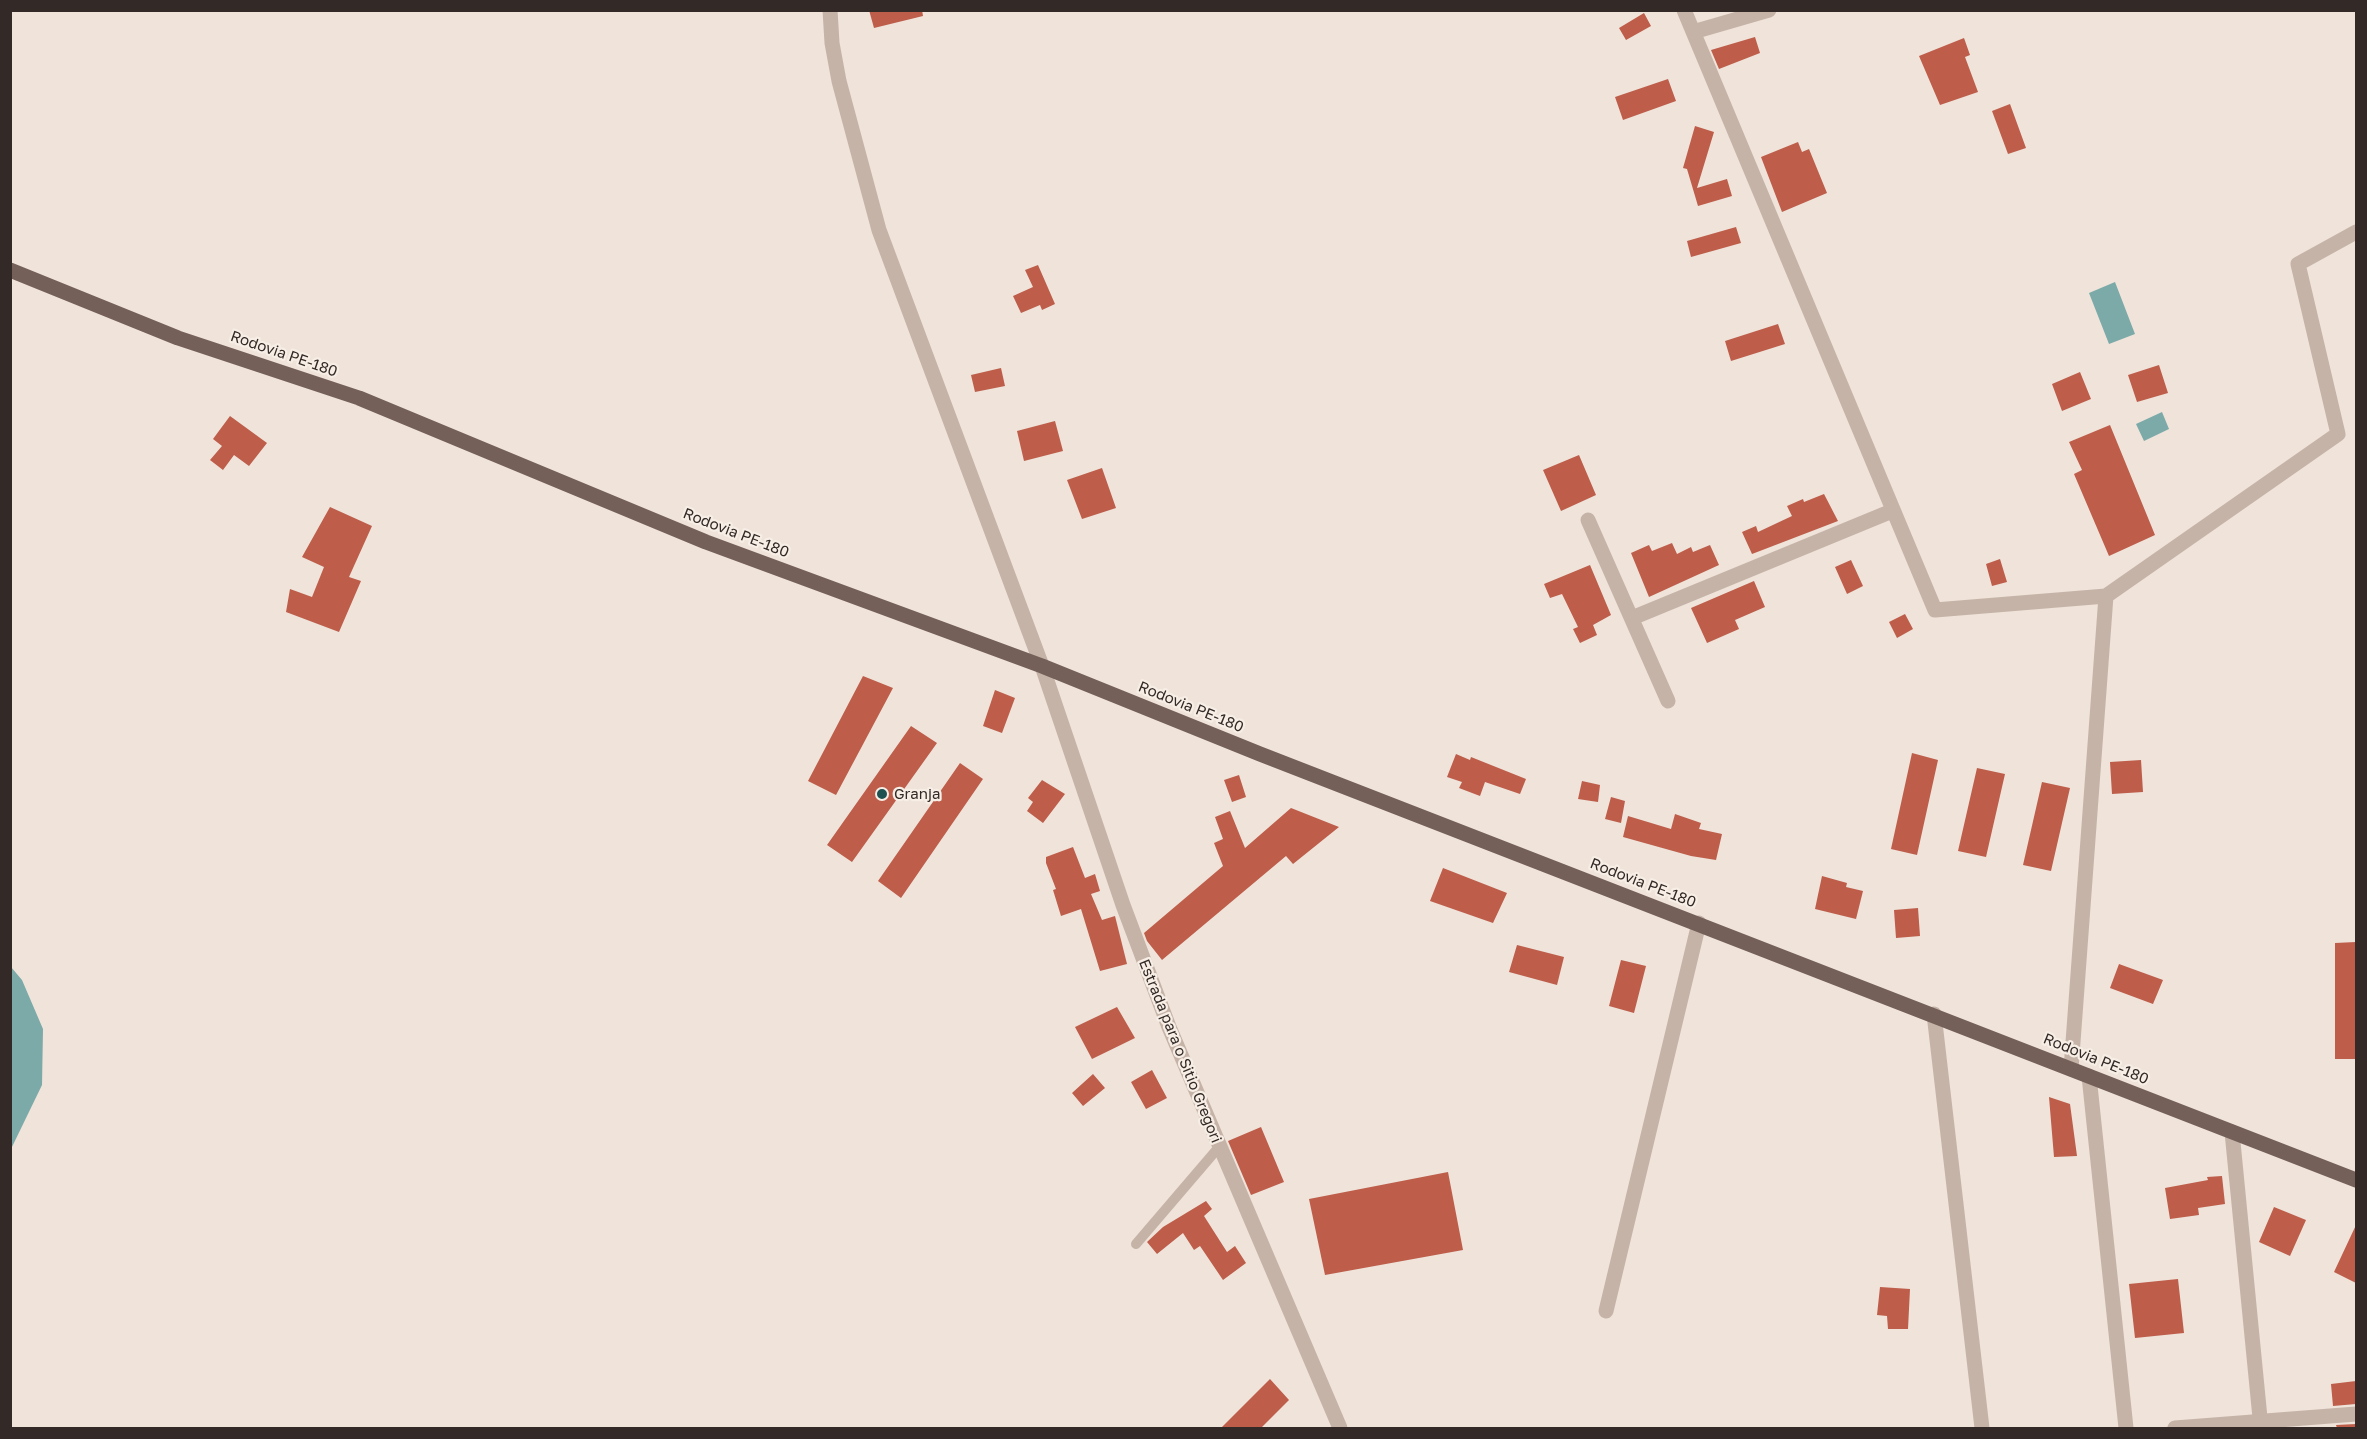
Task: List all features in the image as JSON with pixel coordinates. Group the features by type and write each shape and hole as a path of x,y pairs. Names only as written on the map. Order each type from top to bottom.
{"main road":[{"name":"Rodovia PE-180","path":"10,270 178,338 359,398 706,542 1042,666 1270,758 2356,1179"}],"street":[{"name":"Estrada para o Sitio Gregori","path":"830,10 832,44 839,81 879,230 1042,666 1123,905 1169,1028 1340,1428"},
{"path":"1684,10 1935,610 2106,596 2338,434 2298,264 2356,232"},
{"path":"1693,32 1769,10"},
{"path":"1632,618 1892,511"},
{"path":"1588,520 1668,702"},
{"path":"2071,1069 2106,596"},
{"path":"1606,1311 1699,923"},
{"path":"1934,1014 1982,1428"},
{"path":"2089,1076 2126,1428"},
{"path":"2232,1132 2261,1425"},
{"path":"2175,1428 2261,1425 2356,1414"}],"lane":[{"path":"1136,1244 1219,1147"}],"water":[{"path":"2115,282 2135,334 2109,344 2089,293"},
{"path":"2162,412 2169,429 2144,441 2136,424"},
{"path":"11,967 22,980 43,1029 42,1085 11,1149"}],"building":[{"path":"869,10 922,10 923,16 874,28"},
{"path":"1644,13 1651,26 1626,40 1619,28"},
{"path":"1755,37 1760,53 1719,69 1711,50"},
{"path":"1964,38 1970,55 1965,57 1978,92 1940,105 1919,56"},
{"path":"1668,79 1676,101 1623,120 1615,97"},
{"path":"2010,104 2026,148 2008,154 1992,111"},
{"path":"1695,126 1714,132 1697,188 1727,179 1732,196 1698,206 1687,169 1683,168"},
{"path":"1798,142 1802,152 1809,149 1827,193 1782,212 1761,157"},
{"path":"1736,227 1741,243 1691,257 1687,241"},
{"path":"1038,265 1055,304 1042,310 1040,305 1021,313 1013,296 1033,287 1025,270"},
{"path":"1778,324 1785,344 1731,361 1725,341"},
{"path":"2159,365 2168,393 2137,402 2128,375"},
{"path":"1001,368 1005,386 975,392 971,375"},
{"path":"2080,372 2091,399 2062,411 2052,384"},
{"path":"230,416 267,443 249,466 234,455 223,470 210,460 222,446 213,439"},
{"path":"1055,421 1063,451 1024,461 1017,431"},
{"path":"2110,425 2155,535 2109,556 2074,474 2082,470 2069,442"},
{"path":"1579,455 1596,495 1561,511 1543,470"},
{"path":"1102,468 1116,508 1082,519 1067,480"},
{"path":"1824,494 1838,521 1752,554 1742,532 1756,526 1758,532 1792,516 1787,506"},
{"path":"330,507 372,526 349,577 361,581 339,632 286,612 290,589 312,597 324,567 302,557"},
{"path":"1672,543 1677,554 1691,547 1693,552 1710,545 1719,565 1649,597 1631,553 1649,545 1652,551"},
{"path":"2000,559 2007,582 1992,586 1986,564"},
{"path":"1851,560 1863,586 1847,594 1835,567"},
{"path":"1590,565 1611,615 1593,625 1597,635 1580,643 1573,629 1578,627 1562,594 1550,598 1544,584"},
{"path":"1754,581 1765,607 1735,620 1739,629 1707,643 1691,608"},
{"path":"1905,614 1913,629 1897,638 1889,622"},
{"path":"863,676 893,688 836,795 808,781"},
{"path":"995,690 1015,698 1002,733 983,726"},
{"name":"Granja","path":"911,726 937,743 852,862 827,845"},
{"path":"1912,753 1938,760 1917,855 1891,849"},
{"path":"1456,754 1470,760 1471,757 1526,779 1520,794 1485,782 1480,796 1459,788 1462,782 1447,777"},
{"path":"2141,760 2143,792 2112,794 2110,762"},
{"name":"Granja","path":"960,763 983,779 901,898 878,881"},
{"path":"1977,768 2005,774 1986,857 1958,851"},
{"path":"1239,775 1246,797 1232,802 1224,780"},
{"path":"1042,780 1065,794 1043,823 1027,811 1033,802 1028,798"},
{"path":"1582,781 1600,785 1598,802 1578,799"},
{"path":"2042,782 2070,788 2051,871 2023,865"},
{"path":"1611,797 1625,801 1621,823 1605,819"},
{"path":"1291,808 1339,827 1293,864 1286,856 1162,960 1147,941 1144,933 1223,866 1214,843 1223,839 1215,817 1230,811 1245,848"},
{"path":"1675,814 1701,823 1699,829 1722,834 1716,860 1691,856 1623,837 1628,816 1671,829"},
{"path":"1073,847 1085,878 1095,874 1100,891 1091,894 1102,920 1115,916 1127,964 1100,971 1081,909 1061,916 1053,890 1056,889 1046,857"},
{"path":"1443,868 1507,893 1493,923 1430,901"},
{"path":"1822,876 1847,883 1846,887 1863,891 1856,919 1815,909"},
{"path":"1918,908 1920,936 1896,938 1894,910"},
{"path":"2356,942 2356,1059 2335,1059 2335,943"},
{"path":"1517,945 1564,957 1557,985 1509,972"},
{"path":"1621,960 1646,966 1634,1013 1609,1006"},
{"path":"2119,964 2163,980 2153,1004 2110,988"},
{"path":"1117,1007 1135,1038 1092,1059 1075,1027"},
{"path":"1152,1070 1167,1098 1146,1109 1131,1082"},
{"path":"1093,1074 1105,1088 1083,1106 1072,1093"},
{"path":"2049,1097 2070,1104 2077,1156 2054,1157"},
{"path":"1261,1127 1284,1182 1251,1195 1228,1141"},
{"path":"1448,1172 1463,1250 1325,1275 1309,1199"},
{"path":"2222,1176 2225,1204 2198,1208 2199,1215 2170,1219 2165,1188 2208,1180 2207,1177"},
{"path":"1206,1201 1212,1209 1204,1216 1227,1252 1235,1246 1246,1263 1223,1280 1200,1246 1194,1250 1183,1233 1157,1254 1147,1242 1163,1227"},
{"path":"2274,1207 2306,1220 2290,1256 2259,1242"},
{"path":"2356,1225 2356,1283 2334,1272"},
{"path":"2178,1279 2184,1333 2135,1338 2129,1284"},
{"path":"1880,1287 1910,1289 1908,1329 1888,1329 1887,1316 1877,1315"},
{"path":"1270,1379 1289,1400 1261,1428 1221,1428"},
{"path":"2356,1381 2356,1404 2333,1406 2331,1384"},
{"path":"2356,1424 2356,1428 2337,1428 2336,1425"}],"place":[{"name":"Granja","path":"882,794"}]}
